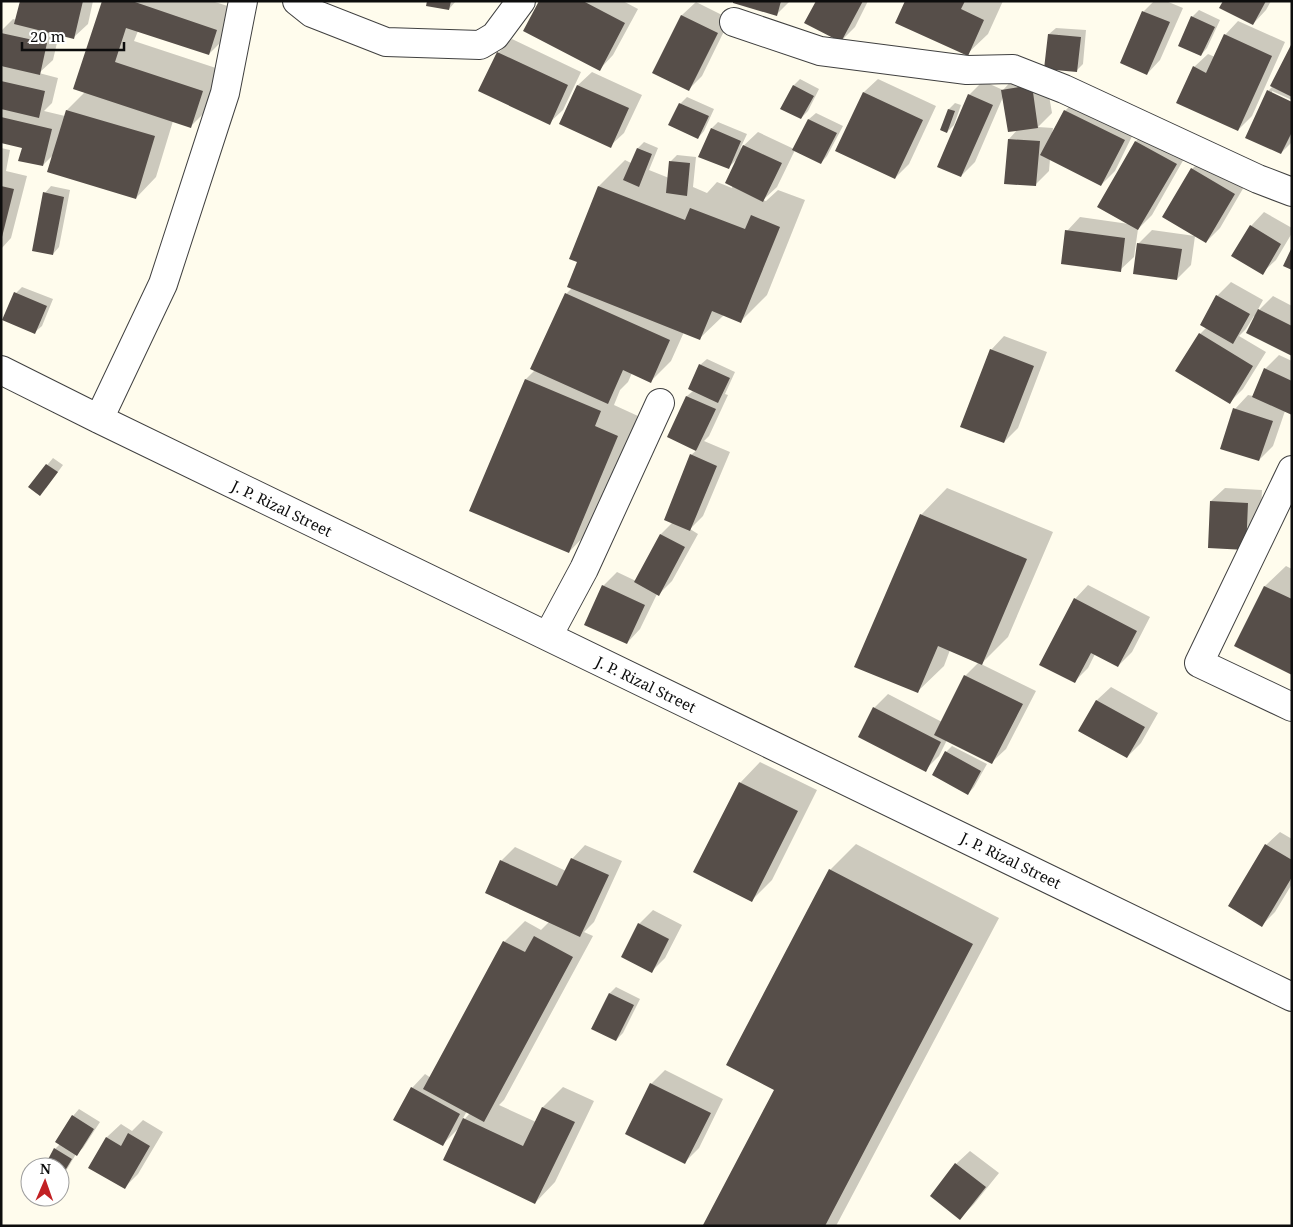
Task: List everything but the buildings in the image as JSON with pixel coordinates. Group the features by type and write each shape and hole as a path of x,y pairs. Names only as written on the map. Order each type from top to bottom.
{"street":[{"path":"99,419 163,284 225,92 243,1"},
{"path":"297,1 312,13 386,42 480,45 495,36 521,1"},
{"path":"734,22 820,51 967,70 1013,69 1064,88 1258,180 1292,192"},
{"name":"J. P. Rizal Street","path":"1,370 1292,997"},
{"path":"548,636 584,569 660,403"},
{"path":"1292,470 1198,662 1292,707"}]}
